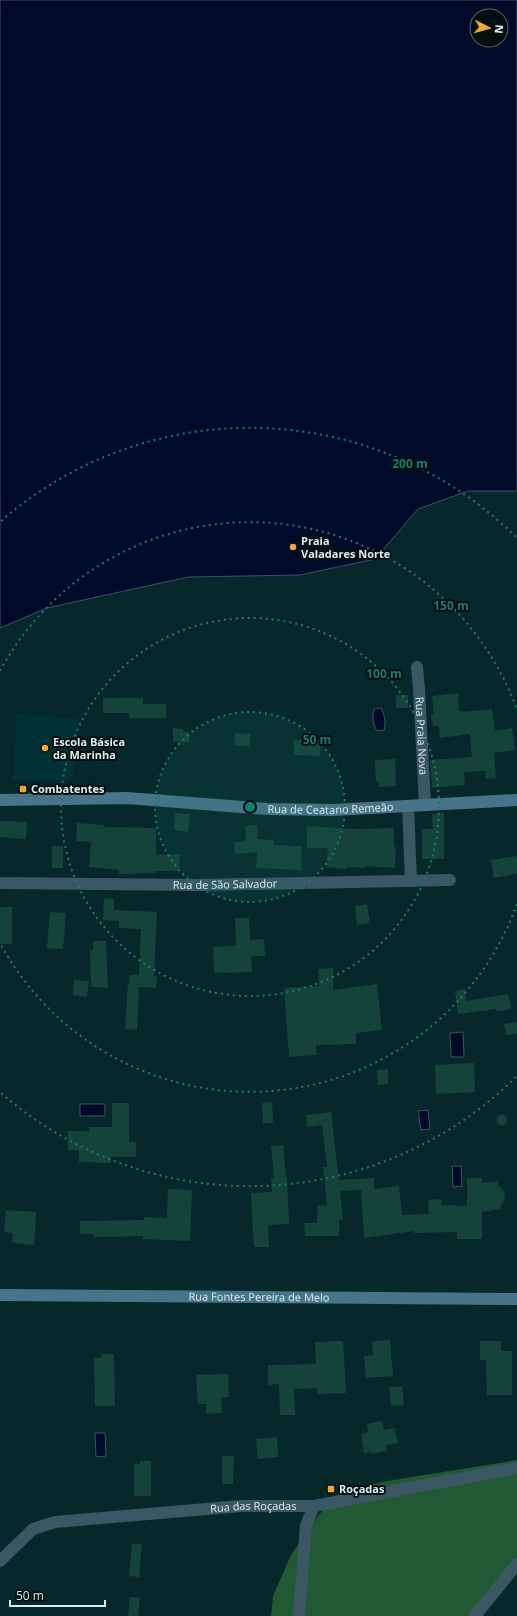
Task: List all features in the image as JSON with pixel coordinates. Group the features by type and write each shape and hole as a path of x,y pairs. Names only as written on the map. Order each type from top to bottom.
{"main road":[{"name":"Rua de Ceatano Remeão","path":"0,800 127,798 282,809 333,810 517,800"},
{"name":"Rua Fontes Pereira de Melo","path":"0,1295 517,1299"}],"street":[{"name":"Rua Praia Nova","path":"416,667 419,689 425,805"},
{"path":"408,806 411,881"},
{"name":"Rua de São Salvador","path":"0,883 198,885 450,880"},
{"name":"Rua das Roçadas","path":"0,1561 33,1529 55,1522 241,1506 314,1506 517,1468"},
{"path":"299,1616 306,1525 314,1506"},
{"path":"475,1616 517,1564"}],"shaded area":[{"path":"0,0 517,0 517,491 468,491 418,509 375,559 300,575 188,577 47,608 0,628"},
{"path":"381,708 385,719 385,727 384,730 377,731 373,720 373,712 374,709"},
{"name":"Escola Básica da Marinha","path":"17,714 78,719 73,780 14,780"},
{"path":"463,1032 464,1057 451,1057 450,1033"},
{"path":"80,1104 105,1104 105,1116 80,1116"},
{"path":"428,1110 430,1129 421,1130 418,1111"},
{"path":"452,1166 461,1166 462,1186 453,1187"},
{"path":"95,1433 105,1433 106,1456 96,1457"}],"green space":[{"path":"517,1460 517,1572 482,1599 469,1616 271,1616 273,1596 291,1555 317,1517 337,1495 381,1482"}],"building":[{"path":"458,693 459,711 463,712 492,709 495,731 512,728 515,750 494,753 496,778 486,779 485,771 464,772 465,785 432,788 430,760 472,757 470,734 440,738 439,726 433,726 431,715 434,714 432,696"},
{"path":"396,695 408,695 408,708 396,708"},
{"path":"103,698 143,698 143,704 166,704 166,718 129,718 129,713 103,713"},
{"path":"173,728 183,729 183,732 190,732 189,743 173,742"},
{"path":"235,733 251,734 249,747 234,745"},
{"path":"321,739 320,756 294,755 294,740"},
{"path":"395,759 396,786 379,787 379,782 376,782 375,760"},
{"path":"175,813 190,814 188,832 174,830"},
{"path":"444,813 444,859 422,859 422,829 433,829 432,814"},
{"path":"0,821 27,822 26,839 0,837"},
{"path":"77,823 104,825 104,827 156,828 156,855 180,854 179,871 119,874 119,870 89,867 91,842 76,841"},
{"path":"257,825 258,839 274,840 274,845 302,846 301,870 256,868 257,852 235,854 234,842 246,841 245,826"},
{"path":"307,826 357,829 394,828 394,847 396,847 395,868 365,866 365,868 347,867 347,869 326,867 328,848 307,848"},
{"path":"52,846 63,846 63,868 52,868"},
{"path":"517,856 517,874 494,878 491,860"},
{"path":"104,898 114,899 114,910 157,912 154,976 157,976 156,988 139,987 137,1030 125,1029 130,975 139,975 141,929 119,928 119,921 103,920"},
{"path":"367,904 370,923 357,925 355,906"},
{"path":"0,907 12,907 12,944 0,944"},
{"path":"50,912 66,913 63,949 47,948"},
{"path":"235,918 249,918 250,940 264,939 265,956 251,956 252,972 214,973 213,947 236,946"},
{"path":"93,941 106,941 108,988 91,987 90,950 93,950"},
{"path":"333,968 333,990 377,984 382,1030 356,1033 356,1044 316,1045 317,1055 289,1057 284,988 319,986 318,969"},
{"path":"74,980 89,981 87,997 73,995"},
{"path":"465,989 466,1001 508,994 511,1009 496,1011 496,1009 458,1014 455,991"},
{"path":"517,1022 517,1034 506,1035 504,1024"},
{"path":"474,1063 475,1092 436,1094 435,1065"},
{"path":"388,1069 388,1084 378,1085 377,1070"},
{"path":"272,1102 273,1123 263,1123 262,1103"},
{"path":"112,1103 129,1103 129,1142 136,1142 136,1157 111,1157 111,1163 79,1162 79,1150 68,1150 68,1131 89,1131 89,1127 112,1127"},
{"path":"331,1112 339,1180 374,1178 374,1189 399,1186 402,1215 429,1214 428,1200 441,1199 441,1205 467,1206 467,1178 482,1178 482,1183 498,1181 498,1185 504,1191 505,1199 501,1209 482,1212 482,1239 457,1239 457,1232 414,1233 414,1231 364,1238 361,1190 340,1191 343,1220 339,1220 339,1236 305,1236 304,1223 317,1223 318,1205 327,1206 323,1167 327,1167 322,1125 307,1127 306,1115"},
{"path":"502,1114 506,1116 508,1120 506,1124 502,1126 498,1124 496,1120 498,1116"},
{"path":"283,1145 287,1178 289,1224 268,1225 269,1247 254,1247 251,1193 272,1192 271,1178 274,1178 271,1146"},
{"path":"168,1189 192,1190 190,1241 143,1239 143,1236 94,1237 94,1234 80,1234 80,1221 144,1220 144,1217 167,1218"},
{"path":"6,1210 36,1212 34,1245 12,1243 13,1233 4,1232"},
{"path":"390,1340 393,1376 366,1378 364,1356 373,1355 372,1341"},
{"path":"343,1341 346,1393 317,1394 317,1388 294,1389 295,1415 280,1415 279,1384 268,1385 268,1365 316,1364 315,1342"},
{"path":"480,1341 501,1341 501,1351 512,1351 512,1395 487,1395 486,1360 480,1360"},
{"path":"101,1354 114,1354 115,1406 95,1406 94,1358 101,1358"},
{"path":"228,1374 229,1397 221,1397 222,1413 206,1414 206,1404 198,1404 196,1375"},
{"path":"402,1386 404,1405 391,1406 389,1387"},
{"path":"382,1421 384,1430 395,1428 398,1443 386,1445 387,1451 371,1454 371,1452 364,1453 361,1434 368,1432 367,1424"},
{"path":"277,1437 278,1457 258,1459 256,1439"},
{"path":"222,1456 234,1456 233,1484 222,1484"},
{"path":"140,1461 151,1461 151,1496 134,1496 134,1464 140,1464"},
{"path":"132,1544 142,1544 139,1577 129,1576"},
{"path":"130,1597 140,1598 138,1616 128,1616"}],"place":[{"name":"Praia Valadares Norte","path":"293,547"},
{"name":"Escola Básica da Marinha","path":"45,748"},
{"name":"Combatentes","path":"23,789"},
{"name":"Roçadas","path":"331,1489"}]}
